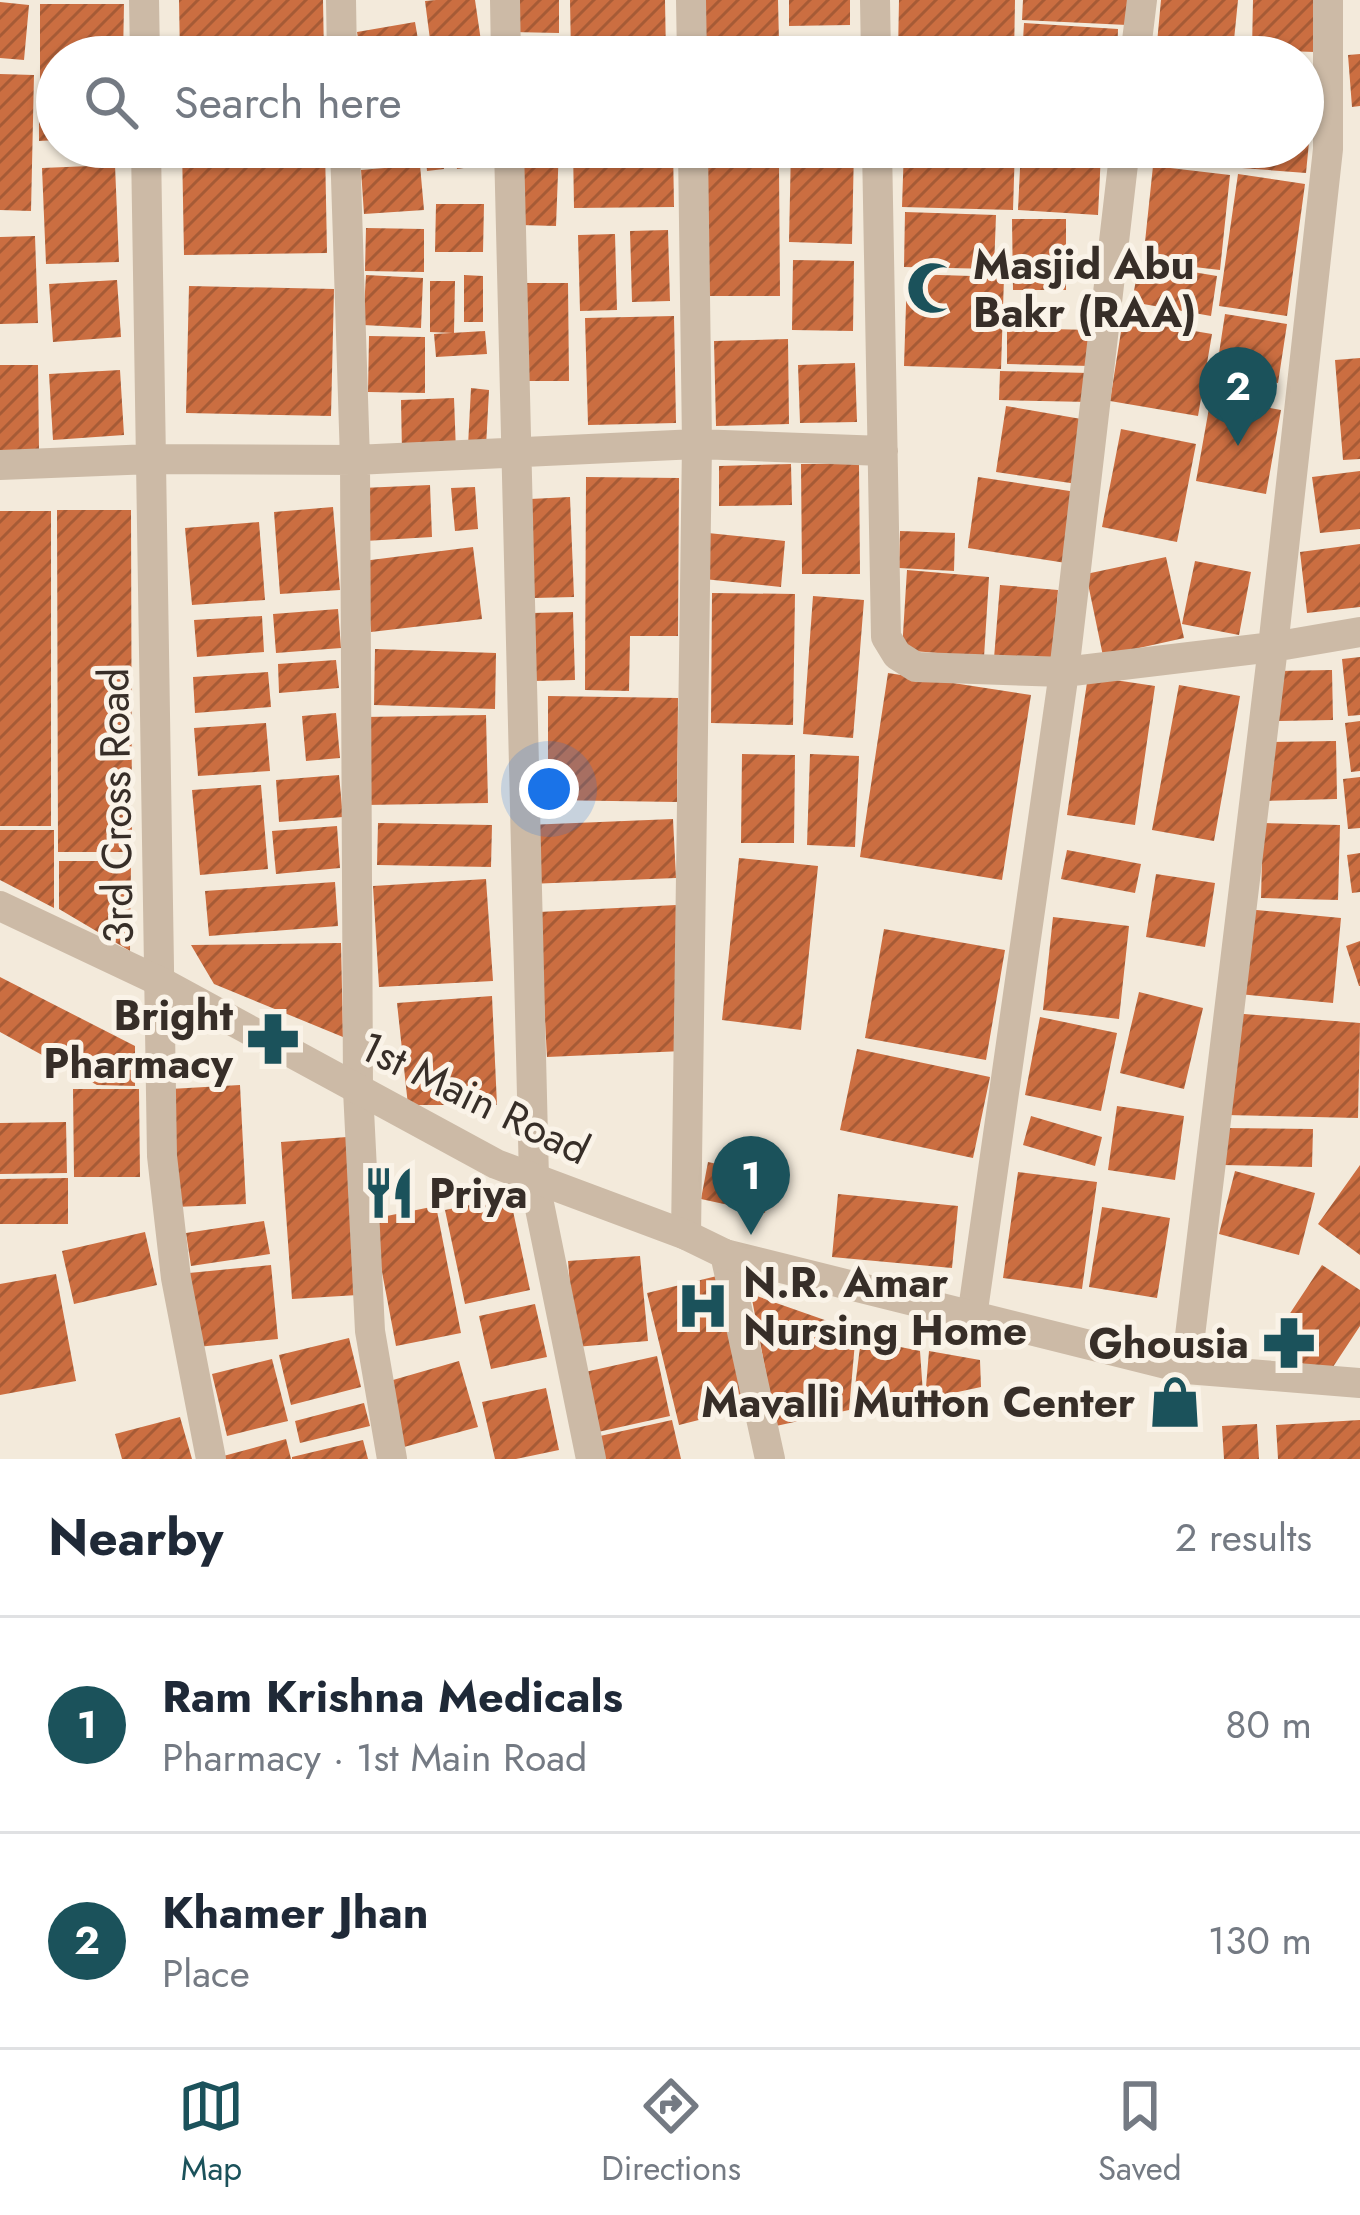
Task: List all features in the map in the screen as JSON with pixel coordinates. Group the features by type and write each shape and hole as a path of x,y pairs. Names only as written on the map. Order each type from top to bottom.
{"street":[{"path":"144,0 145,36"},
{"path":"340,0 341,36"},
{"path":"505,0 506,36"},
{"path":"691,0 692,36"},
{"path":"875,0 876,36"},
{"path":"1138,36 1142,0"},
{"path":"1186,1369 1328,149 1328,0"},
{"name":"3rd Cross Road","path":"146,168 163,1156 176,1278 211,1459"},
{"path":"346,168 355,460 358,1090 370,1331 392,1459"},
{"path":"510,168 534,1179 591,1459"},
{"path":"686,1235 697,444 693,168"},
{"path":"878,168 886,638 897,655 916,667 1064,672 1360,632"},
{"path":"972,1317 1064,672 1123,168"},
{"path":"0,465 152,459 355,460 697,444 883,452"},
{"name":"1st Main Road","path":"0,906 161,982 496,1164 725,1254 1186,1369 1355,1374"},
{"path":"725,1254 770,1459"}],"building":[{"path":"179,0 323,0 324,36 180,36"},
{"path":"475,0 480,36 430,36 425,1"},
{"path":"511,0 559,0 559,33 511,32"},
{"path":"570,0 665,0 666,36 571,36"},
{"path":"700,0 778,0 779,36 702,36"},
{"path":"789,0 850,0 850,25 789,26"},
{"path":"899,0 1015,0 1014,36 898,36"},
{"path":"1023,0 1128,0 1127,25 1022,20"},
{"path":"1161,0 1238,0 1234,36 1158,36"},
{"path":"1253,0 1316,0 1315,36 1252,36"},
{"path":"0,2 29,5 24,60 0,58"},
{"path":"40,4 124,4 123,36 40,36"},
{"path":"415,22 417,36 358,36 357,32"},
{"path":"1024,23 1118,29 1118,36 1023,36"},
{"path":"1360,54 1360,106 1352,107 1348,55"},
{"path":"0,74 34,75 31,211 0,210"},
{"path":"42,168 115,168 119,262 46,264"},
{"path":"182,168 325,168 327,253 184,255"},
{"path":"420,168 424,210 364,214 361,170"},
{"path":"522,168 558,168 556,226 520,225"},
{"path":"573,168 673,168 674,207 574,208"},
{"path":"701,168 779,168 780,296 701,296"},
{"path":"791,168 854,168 852,244 789,242"},
{"path":"903,168 1014,168 1013,210 902,207"},
{"path":"1020,168 1100,168 1098,215 1018,210"},
{"path":"1153,168 1230,175 1220,270 1143,261"},
{"path":"1242,168 1306,168 1306,173"},
{"path":"1238,174 1305,184 1287,316 1219,306"},
{"path":"436,204 484,204 483,252 435,252"},
{"path":"905,212 996,215 994,269 904,267"},
{"path":"1012,219 1066,219 1066,290 1013,290"},
{"path":"366,228 424,229 424,272 365,271"},
{"path":"668,230 670,301 632,302 630,231"},
{"path":"615,234 617,310 580,311 578,235"},
{"path":"35,236 38,323 0,324 0,237"},
{"path":"793,260 854,261 853,331 792,330"},
{"path":"1139,263 1217,276 1211,316 1132,302"},
{"path":"907,274 1004,277 1001,369 904,366"},
{"path":"366,275 423,278 421,328 363,325"},
{"path":"464,275 483,276 483,322 464,322"},
{"path":"117,280 121,337 53,342 49,284"},
{"path":"430,281 455,281 454,333 430,332"},
{"path":"520,283 568,283 569,381 521,381"},
{"path":"189,286 334,289 331,416 186,413"},
{"path":"1225,314 1287,324 1278,383 1216,373"},
{"path":"674,316 676,423 588,425 585,318"},
{"path":"1123,319 1212,334 1198,416 1110,401"},
{"path":"1007,328 1092,330 1091,366 1007,364"},
{"path":"485,331 487,354 436,357 434,334"},
{"path":"369,336 425,337 425,393 368,392"},
{"path":"788,339 789,424 716,426 714,341"},
{"path":"1360,358 1360,459 1343,460 1335,360"},
{"path":"855,363 857,422 800,423 798,365"},
{"path":"0,365 38,365 39,451 0,451"},
{"path":"120,370 124,435 53,440 49,374"},
{"path":"1000,371 1089,373 1089,402 999,400"},
{"path":"471,388 489,390 486,447 468,446"},
{"path":"1211,397 1281,410 1266,494 1196,481"},
{"path":"454,398 456,452 402,453 401,400"},
{"path":"1006,406 1087,420 1077,484 996,472"},
{"path":"1121,429 1196,444 1177,542 1102,527"},
{"path":"791,464 792,505 719,506 719,466"},
{"path":"801,464 859,464 860,574 802,574"},
{"path":"1360,471 1360,529 1320,533 1312,477"},
{"path":"586,477 679,478 678,636 630,636 629,691 585,690"},
{"path":"978,477 1076,492 1066,563 968,548"},
{"path":"430,485 432,537 365,541 362,488"},
{"path":"475,487 478,529 455,531 451,488"},
{"path":"570,497 574,597 534,598 530,499"},
{"path":"333,507 340,590 280,594 274,512"},
{"path":"57,510 131,510 132,852 58,852"},
{"path":"0,511 51,511 51,826 0,826"},
{"path":"259,522 265,600 192,605 185,528"},
{"path":"900,531 955,533 954,571 899,568"},
{"path":"708,533 785,541 781,587 704,579"},
{"path":"1360,544 1360,607 1307,613 1300,552"},
{"path":"473,547 482,619 371,632 363,561"},
{"path":"1166,557 1184,638 1103,656 1086,574"},
{"path":"1195,561 1251,572 1239,635 1182,624"},
{"path":"907,570 989,577 984,657 902,650"},
{"path":"1000,585 1058,590 1052,663 994,658"},
{"path":"712,593 795,594 793,725 711,723"},
{"path":"813,596 864,600 853,738 803,734"},
{"path":"338,609 341,648 276,653 273,614"},
{"path":"573,612 575,680 533,681 532,613"},
{"path":"262,616 264,652 197,657 194,620"},
{"path":"375,649 496,653 495,709 374,705"},
{"path":"1360,657 1360,715 1348,716 1342,659"},
{"path":"336,660 339,688 279,693 278,664"},
{"path":"1332,670 1333,720 1279,721 1277,671"},
{"path":"268,672 271,707 195,713 193,677"},
{"path":"888,673 1031,695 1002,880 860,857"},
{"path":"1088,676 1155,686 1135,825 1067,815"},
{"path":"1179,685 1240,696 1214,841 1152,830"},
{"path":"548,696 678,698 677,802 548,800"},
{"path":"336,713 340,758 306,761 302,716"},
{"path":"486,715 488,803 365,805 364,717"},
{"path":"1360,721 1360,771 1351,772 1345,723"},
{"path":"266,723 270,771 198,776 194,728"},
{"path":"1336,741 1337,799 1264,801 1262,742"},
{"path":"742,754 795,755 794,843 741,843"},
{"path":"810,754 859,756 855,847 807,845"},
{"path":"339,775 343,817 279,822 276,780"},
{"path":"1360,777 1360,828 1348,829 1343,779"},
{"path":"261,785 268,869 200,875 192,790"},
{"path":"673,819 676,878 529,884 527,825"},
{"path":"378,823 492,825 491,867 377,865"},
{"path":"1263,823 1340,825 1338,900 1261,898"},
{"path":"337,826 340,868 276,874 272,831"},
{"path":"0,830 54,830 54,908 0,880"},
{"path":"1067,850 1141,864 1135,893 1061,879"},
{"path":"1360,853 1360,892 1352,893 1347,855"},
{"path":"739,858 818,866 801,1030 722,1020"},
{"path":"59,861 131,861 130,951 59,909"},
{"path":"1156,874 1215,883 1205,947 1146,937"},
{"path":"486,879 493,981 379,987 373,886"},
{"path":"335,882 338,926 209,936 205,891"},
{"path":"676,905 683,1051 547,1057 539,912"},
{"path":"1246,909 1341,918 1333,1003 1239,994"},
{"path":"1053,917 1129,926 1119,1019 1043,1010"},
{"path":"884,929 1005,950 986,1060 865,1038"},
{"path":"1360,941 1360,986 1359,986 1346,946"},
{"path":"341,943 343,1037 214,984 191,945"},
{"path":"0,977 135,1046 135,1086 97,1085 0,1032"},
{"path":"1139,992 1203,1008 1184,1089 1120,1073"},
{"path":"492,996 497,1105 408,1105 397,1003"},
{"path":"1232,1013 1360,1023 1358,1118 1225,1115"},
{"path":"1040,1017 1117,1033 1101,1111 1025,1095"},
{"path":"857,1049 990,1077 973,1158 840,1130"},
{"path":"240,1085 246,1204 175,1207 170,1089"},
{"path":"73,1089 139,1089 140,1177 74,1177"},
{"path":"1117,1106 1184,1116 1175,1180 1108,1170"},
{"path":"1031,1116 1102,1137 1095,1166 1023,1145"},
{"path":"66,1122 67,1173 0,1174 0,1123"},
{"path":"1223,1128 1313,1129 1312,1167 1223,1165"},
{"path":"347,1137 358,1295 292,1299 281,1142"},
{"path":"708,1162 772,1176 765,1213 701,1199"},
{"path":"1360,1165 1360,1255 1318,1224"},
{"path":"1235,1171 1315,1193 1299,1255 1219,1234"},
{"path":"1018,1172 1097,1182 1082,1289 1003,1278"},
{"path":"68,1178 68,1224 0,1224 0,1179"},
{"path":"838,1194 958,1206 952,1268 832,1257"},
{"path":"510,1197 530,1290 465,1304 445,1210"},
{"path":"436,1206 461,1333 396,1346 372,1219"},
{"path":"1102,1207 1170,1218 1157,1298 1089,1287"},
{"path":"264,1221 270,1254 191,1266 186,1233"},
{"path":"145,1232 157,1285 74,1304 62,1251"},
{"path":"640,1256 648,1341 575,1347 568,1261"},
{"path":"271,1265 278,1339 197,1347 189,1273"},
{"path":"1322,1265 1360,1290 1360,1326 1325,1379 1271,1342"},
{"path":"56,1274 76,1381 0,1395 0,1284"},
{"path":"717,1276 750,1407 679,1425 647,1293"},
{"path":"751,1294 856,1331 849,1410 776,1426"},
{"path":"535,1304 547,1357 491,1369 479,1316"},
{"path":"349,1338 361,1387 291,1405 279,1355"},
{"path":"861,1339 920,1351 923,1394 852,1411"},
{"path":"929,1351 980,1360 981,1387 925,1399"},
{"path":"657,1356 670,1416 589,1434 576,1374"},
{"path":"272,1359 288,1421 227,1436 212,1374"},
{"path":"459,1361 478,1427 404,1447 386,1382"},
{"path":"546,1388 559,1450 495,1459 482,1402"},
{"path":"364,1403 370,1426 300,1443 295,1421"},
{"path":"180,1417 192,1459 122,1459 115,1434"},
{"path":"672,1420 681,1459 596,1459 591,1438"},
{"path":"1360,1420 1360,1459 1278,1459 1276,1425"},
{"path":"1257,1424 1259,1459 1224,1459 1222,1426"},
{"path":"286,1439 291,1459 216,1459 216,1458"},
{"path":"363,1440 368,1459 292,1459 292,1457"}],"place":[{"name":"Masjid Abu Bakr (RAA)","path":"933,288"},
{"name":"Khamer Jhan","path":"1238,446"},
{"name":"Bright Pharmacy","path":"273,1039"},
{"name":"Priya","path":"389,1193"},
{"name":"Ram Krishna Medicals","path":"751,1235"},
{"name":"N.R. Amar Nursing Home","path":"703,1306"},
{"name":"Ghousia","path":"1289,1343"},
{"name":"Mavalli Mutton Center","path":"1175,1402"}]}
